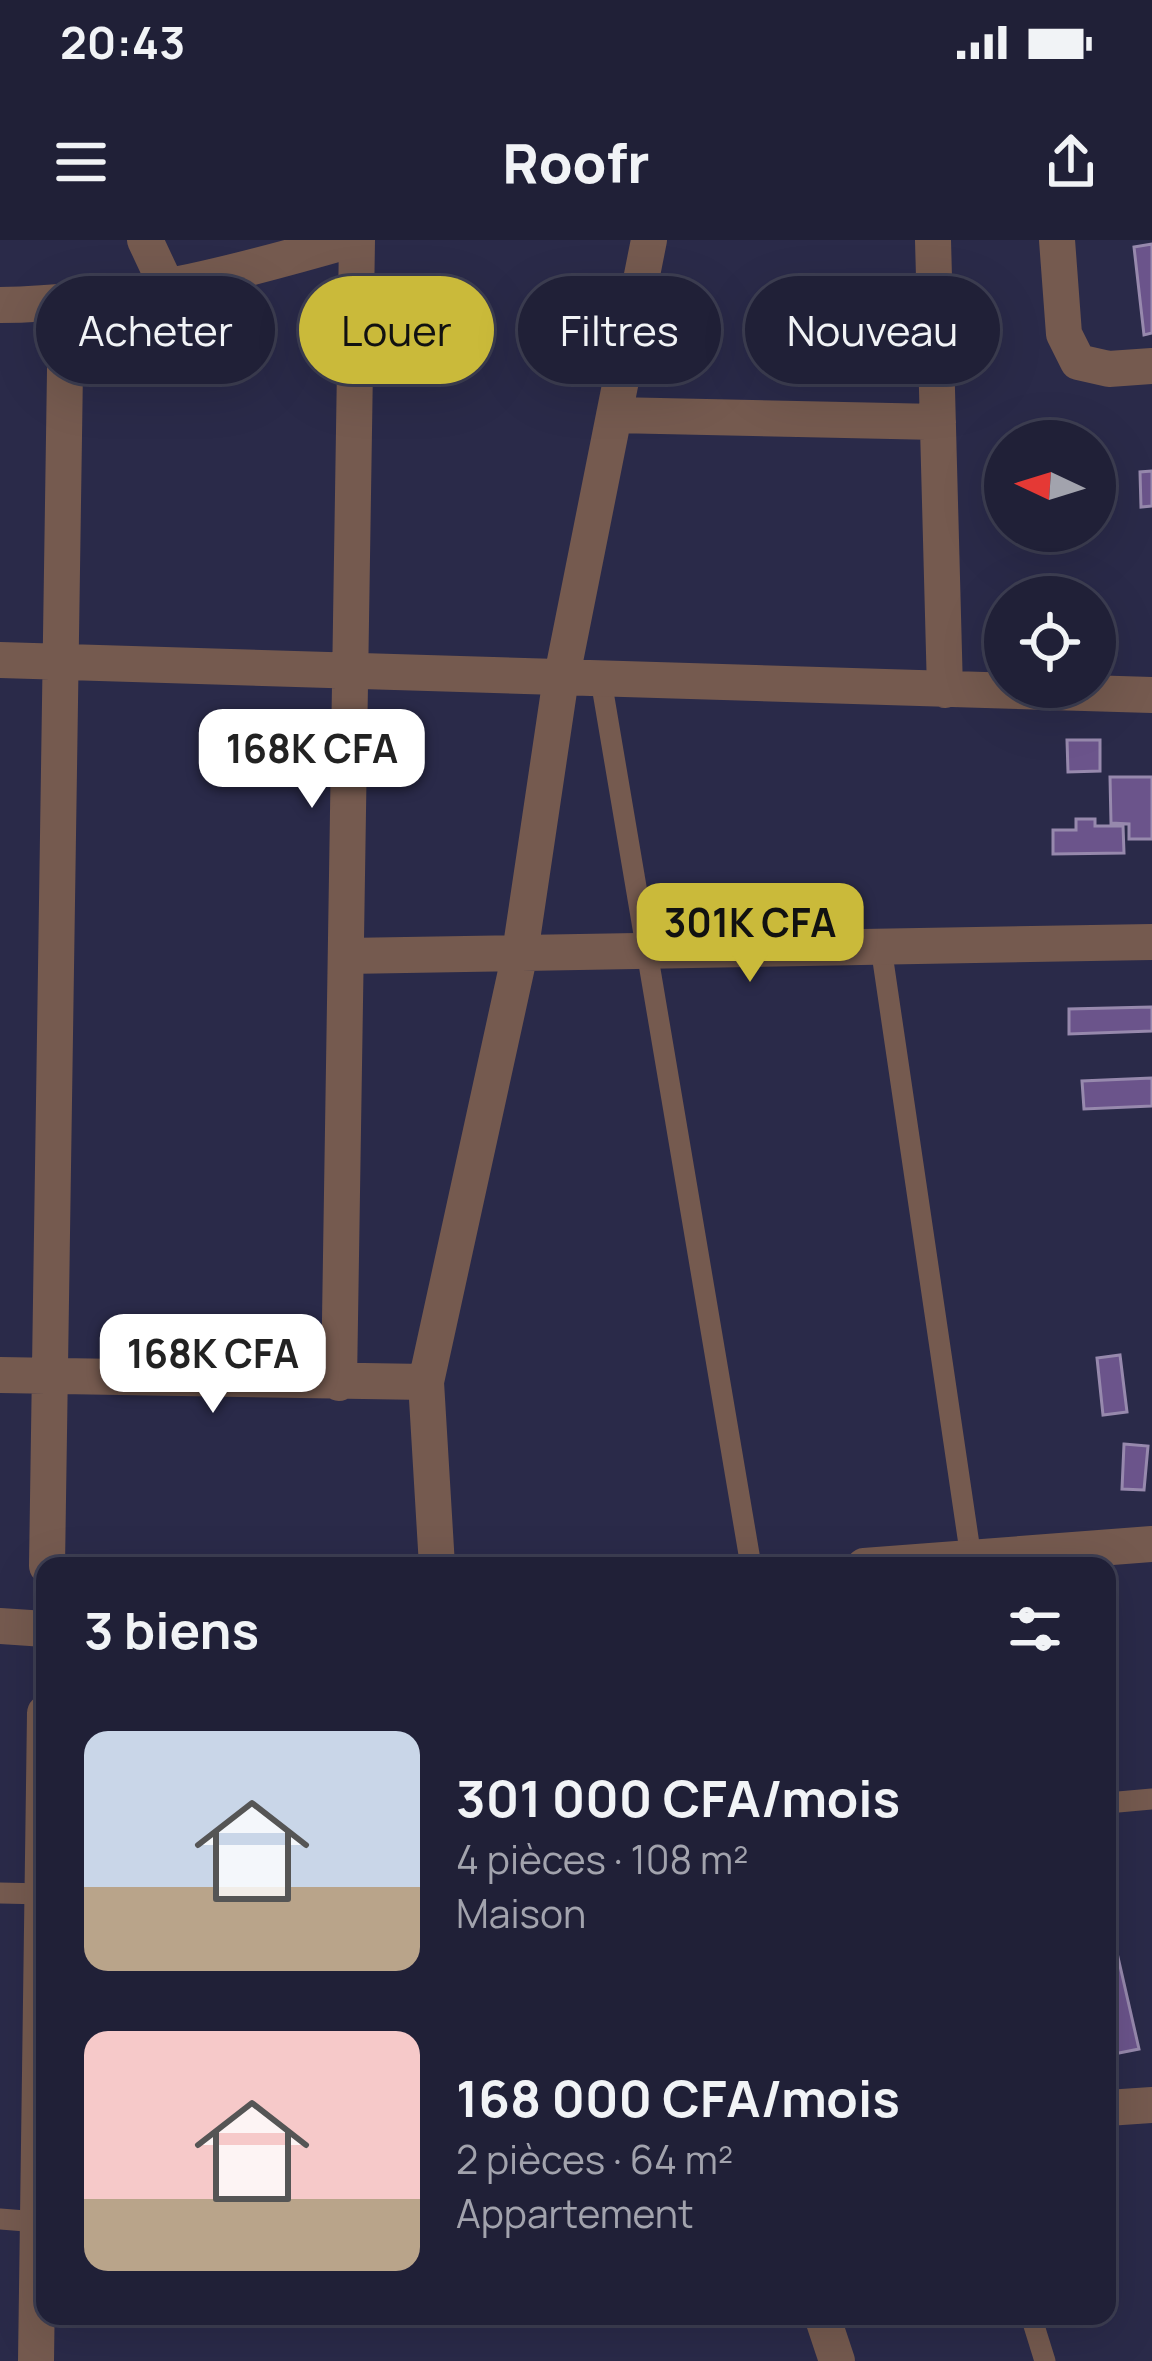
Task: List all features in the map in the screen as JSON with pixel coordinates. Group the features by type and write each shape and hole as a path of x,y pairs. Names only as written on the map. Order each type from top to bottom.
{"street":[{"path":"145,240 161,276"},
{"path":"207,276 354,240 339,1383"},
{"path":"436,1557 426,1382 520,953 562,679 649,240"},
{"path":"933,240 945,690"},
{"path":"1057,240 1064,334 1078,362 1109,369 1152,366"},
{"path":"0,305 36,304"},
{"path":"47,1557 65,384"},
{"path":"614,415 938,422"},
{"path":"0,660 1152,695"},
{"path":"346,956 1152,942"},
{"path":"0,1376 426,1382"},
{"path":"984,1557 1152,1544"},
{"path":"0,1626 36,1628"},
{"path":"1116,2107 1152,2104"},
{"path":"36,2361 37,2325"},
{"path":"825,2325 837,2361"}],"lane":[{"path":"601,680 749,1557"},
{"path":"881,947 971,1557"},
{"path":"1116,1802 1152,1798"},
{"path":"0,1893 36,1894"},
{"path":"0,2218 36,2222"},
{"path":"1034,2325 1045,2361"}],"building":[{"path":"1152,244 1152,333 1144,335 1134,247"},
{"path":"1152,471 1152,506 1141,507 1140,472"},
{"path":"1067,740 1100,740 1100,771 1068,772"},
{"path":"1110,777 1152,777 1152,839 1129,839 1129,824 1111,823"},
{"path":"1076,819 1095,819 1095,826 1123,826 1124,853 1053,854 1053,830 1076,830"},
{"path":"1152,1007 1152,1031 1069,1034 1069,1009"},
{"path":"1152,1078 1152,1106 1084,1109 1082,1081"},
{"path":"1120,1355 1127,1412 1103,1415 1097,1358"},
{"path":"1124,1444 1148,1446 1144,1490 1122,1489"},
{"path":"1116,1948 1139,2049 1116,2054"}]}
